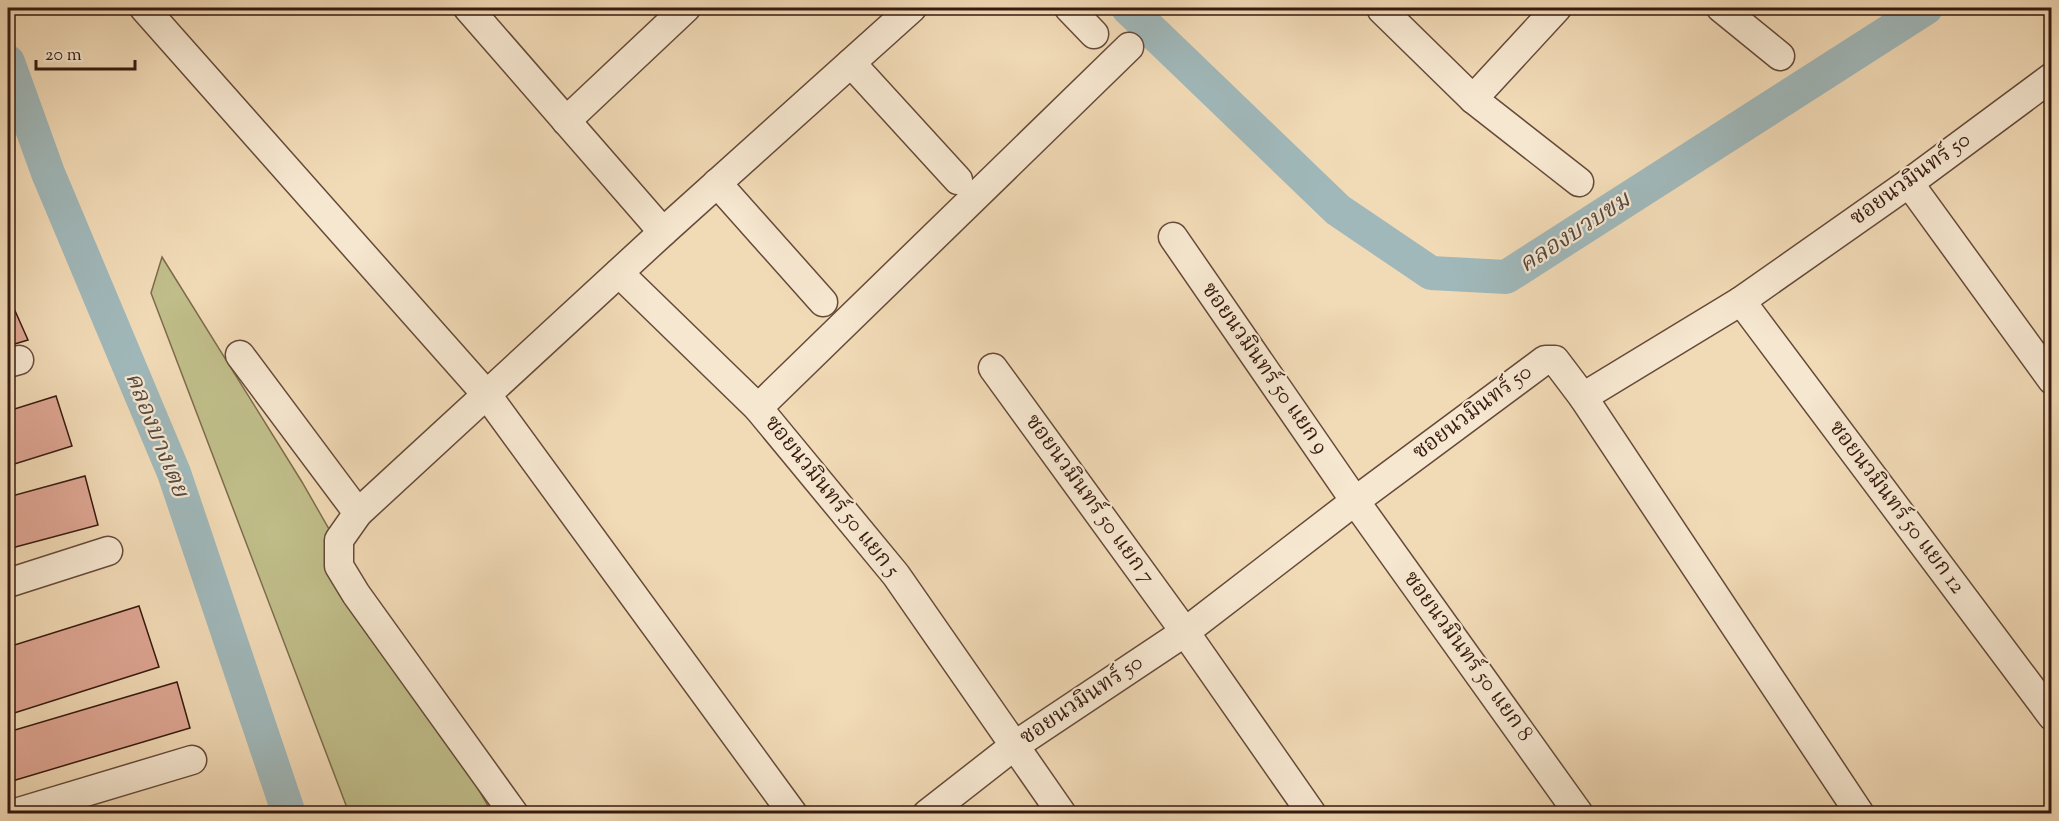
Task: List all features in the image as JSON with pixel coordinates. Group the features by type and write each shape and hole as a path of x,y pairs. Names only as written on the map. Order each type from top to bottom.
{"street":[{"path":"144,8 487,395 793,813"},
{"path":"468,8 663,232"},
{"path":"566,121 686,8"},
{"path":"514,813 363,604 339,566 339,540 358,513 663,232 912,8"},
{"path":"1069,8 1094,34"},
{"path":"1473,99 1557,8"},
{"path":"1722,8 1780,56"},
{"path":"1382,10 1473,99 1578,182"},
{"path":"758,408 1129,47"},
{"path":"851,63 958,180"},
{"name":"ซอยนวมินทร์ 50","path":"927,813 1014,746 1185,632 1355,501 1545,360 1555,360 1583,398 1741,301 1909,183 2052,77"},
{"path":"717,183 823,302"},
{"path":"1909,183 2052,380"},
{"name":"ซอยนวมินทร์ 50 แยก 9","path":"1173,237 1355,501"},
{"name":"ซอยนวมินทร์ 50 แยก 5","path":"619,273 758,408 896,575 1062,813"},
{"name":"ซอยนวมินทร์ 50 แยก 12","path":"1741,301 2052,716"},
{"path":"240,356 358,513"},
{"name":"ซอยนวมินทร์ 50 แยก 7","path":"993,368 1185,632 1311,813"},
{"path":"1583,398 1860,813"},
{"name":"ซอยนวมินทร์ 50 แยก 8","path":"1355,501 1579,813"},
{"path":"8,583 108,551"},
{"path":"12,813 192,760"}],"shaded area":[{"path":"162,257 302,482 492,813 349,813 151,293"}],"building":[{"path":"8,295 28,340 8,346"},
{"path":"56,396 72,446 8,466 8,411"},
{"path":"85,476 98,525 8,549 8,497"},
{"path":"139,606 159,667 8,715 8,647"},
{"path":"177,682 190,728 9,782 8,732"}],"waterway":[{"name":"คลองบวบขม","path":"1128,8 1338,210 1431,273 1506,277 1926,8"},
{"name":"คลองบางเตย","path":"8,62 48,173 174,473 289,814"}]}
